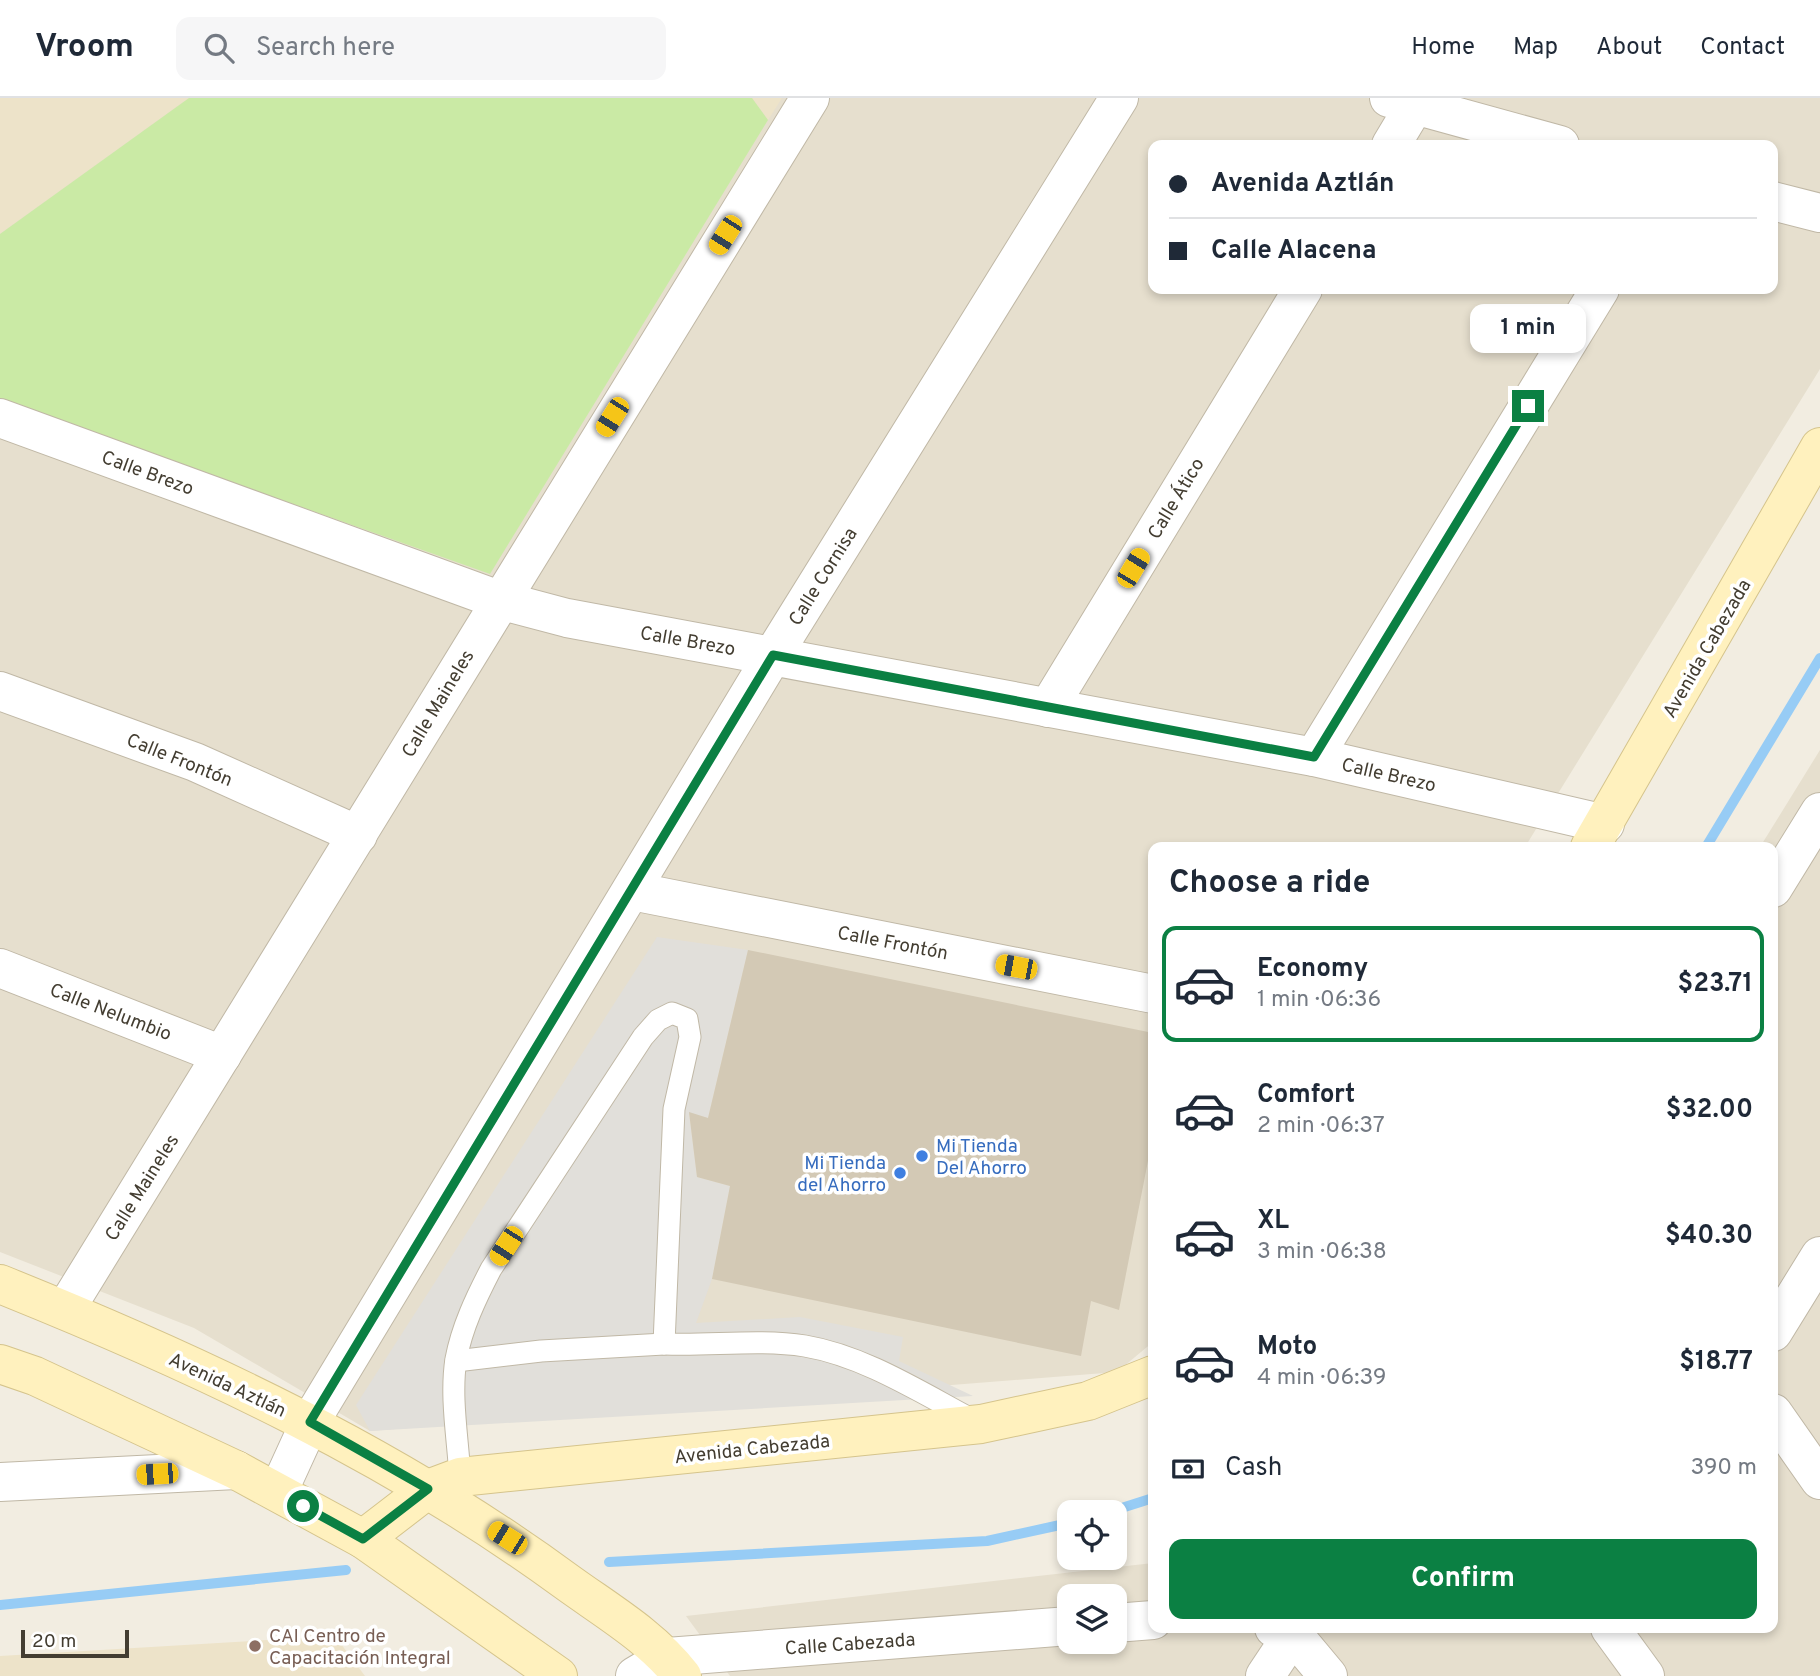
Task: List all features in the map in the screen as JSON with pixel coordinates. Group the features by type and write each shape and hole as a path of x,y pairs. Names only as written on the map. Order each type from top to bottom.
{"main road":[{"name":"Avenida Cabezada","path":"1597,836 1820,447"},
{"name":"Avenida Aztlán","path":"0,1283 444,1483 661,1664"},
{"path":"0,1364 35,1376 278,1492 377,1549 558,1676"},
{"name":"Avenida Cabezada","path":"444,1483 981,1424 1088,1401 1148,1377"},
{"path":"377,1549 444,1483"}],"street":[{"name":"Calle Maineles","path":"65,1310 810,98"},
{"name":"Calle Cornisa","path":"278,1492 310,1422 773,655 1119,98"},
{"path":"1392,140 1402,101 1542,140"},
{"path":"1778,202 1820,213"},
{"name":"Calle Ático","path":"1048,708 1300,294"},
{"path":"1314,757 1597,294"},
{"name":"Calle Brezo","path":"0,418 499,600 567,618 1314,757 1597,836"},
{"name":"Calle Frontón","path":"0,691 195,762 358,835"},
{"path":"1778,880 1820,813"},
{"name":"Calle Frontón","path":"632,891 1148,993"},
{"name":"Calle Nelumbio","path":"0,968 222,1055"},
{"path":"1778,1324 1820,1256"},
{"path":"1778,1420 1820,1480"},
{"path":"0,1482 236,1471"},
{"path":"1127,1622 1148,1620"},
{"name":"Calle Cabezada","path":"661,1664 1057,1627"},
{"path":"1265,1676 1286,1633"},
{"path":"1291,1633 1328,1676"},
{"path":"1614,1633 1646,1676"}],"lane":[{"path":"444,1483 456,1361 471,1308 491,1269 643,1037 658,1020 672,1013 687,1019 690,1037 674,1109 664,1344"},
{"path":"456,1361 541,1351 664,1344 753,1343 807,1346 872,1368 981,1424"}],"shaded area":[{"path":"0,98 1820,98 1820,369 1528,842 1148,842 1148,1346 1117,1372 370,1431 194,1328 0,1252"},
{"path":"0,98 189,98 0,234"},
{"path":"752,98 782,98 768,120"},
{"path":"1820,750 1820,1676 730,1676 686,1616 1091,1570 1127,1570 1127,1566 1148,1564 1148,1633 1778,1633 1778,842 1763,842"},
{"path":"657,937 748,950 708,1118 689,1113 697,1177 730,1186 712,1279 696,1323 800,1317 903,1337 899,1361 973,1396 370,1431 356,1405"},
{"name":"CAI Centro de Capacitación Integral","path":"335,1636 365,1676 0,1676 0,1656"}],"green space":[{"path":"189,98 752,98 768,120 490,574 0,400 0,234"}],"building":[{"name":"Mi Tienda Del Ahorro","path":"748,950 1148,1032 1148,1161 1119,1310 1091,1301 1081,1356 712,1279 730,1186 697,1177 689,1112 708,1118"}],"waterway":[{"path":"1709,842 1820,658"},
{"path":"1127,1506 1148,1500"},
{"path":"609,1562 987,1541 1057,1526"},
{"path":"0,1605 346,1570"}],"place":[{"name":"Mi Tienda Del Ahorro","path":"922,1156"},
{"name":"Mi Tienda del Ahorro","path":"900,1173"},
{"name":"CAI Centro de Capacitación Integral","path":"255,1646"}],"route":[{"path":"303,1506 363,1539 428,1489 310,1422 773,655 1314,757 1528,406"}]}
